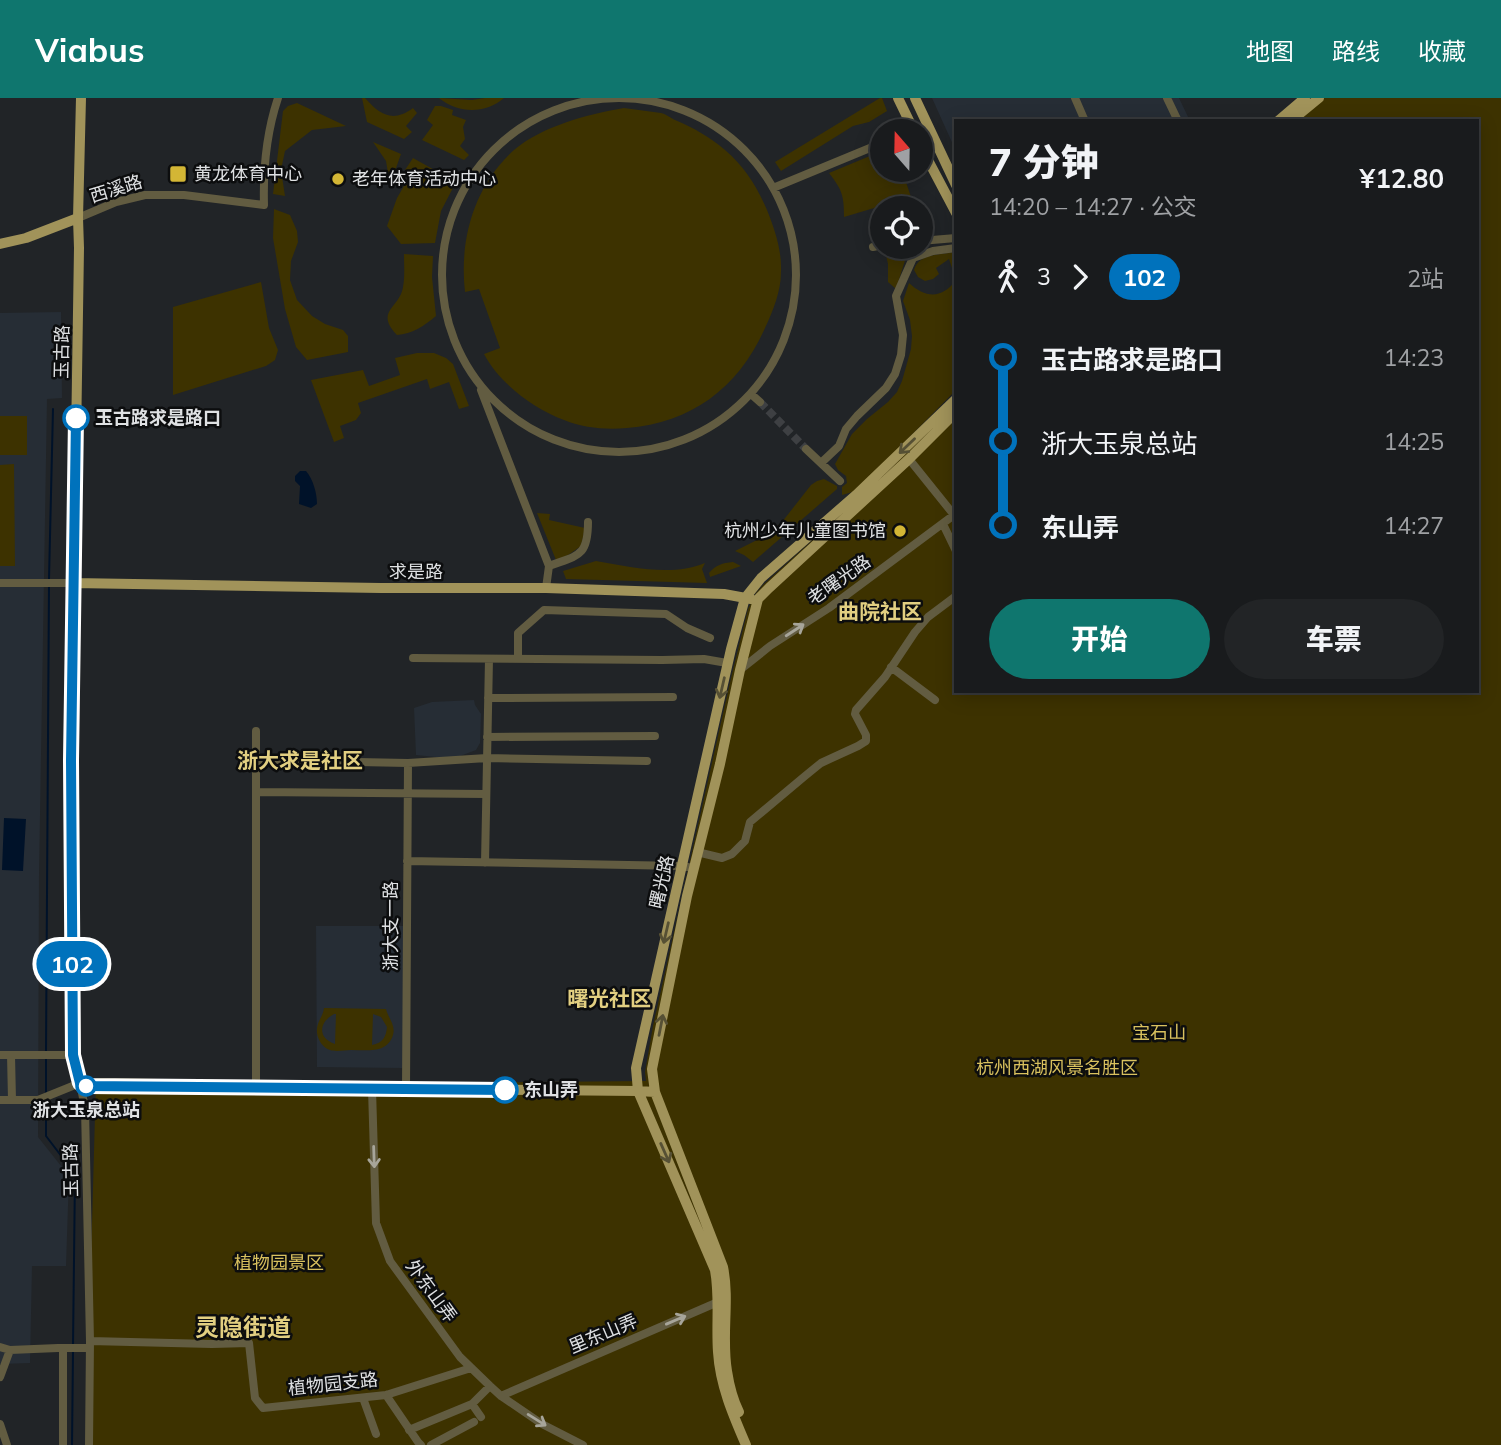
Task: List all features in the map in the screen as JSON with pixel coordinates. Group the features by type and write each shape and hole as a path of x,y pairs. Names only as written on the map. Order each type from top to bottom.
{"main road":[{"name":"玉古路","path":"80,1083 73,1055 68,583 81,98"},
{"path":"907,98 900,98 908,119"},
{"path":"915,98 954,181"},
{"path":"1280,119 1305,98"},
{"path":"1293,119 1319,98"},
{"path":"933,170 954,209"},
{"name":"西溪路","path":"0,244 35,235 78,218"},
{"name":"曙光路","path":"747,1445 728,1402 721,1377 715,1270 638,1090 636,1068 727,663 745,598 761,578 856,495 954,401"},
{"path":"758,599 954,414"},
{"name":"求是路","path":"68,583 546,588 724,594 758,599"},
{"name":"曙光路","path":"754,1445 736,1405 727,1372 727,1286 723,1267 655,1092 652,1069 693,868 758,599"},
{"path":"80,1083 86,1086 655,1092"}],"street":[{"name":"西溪路","path":"78,218 116,202 145,195 184,195 264,205 268,149 278,98"},
{"path":"1075,98 1084,119"},
{"path":"1167,98 1177,119"},
{"path":"480,385 514,421 550,438 611,453 650,450 686,438 713,424 751,394 776,356 788,325 795,296 796,271 793,238 784,208 750,156 720,128 683,110 644,99 595,99 559,102 500,145 469,178 446,228 441,254 443,298 449,324 480,385 549,566 546,588"},
{"path":"773,188 870,149"},
{"path":"933,240 954,238"},
{"path":"821,463 839,446 846,429 886,388 895,374 903,335 896,296 914,258 933,251 954,248"},
{"path":"751,394 760,402"},
{"path":"806,449 840,481"},
{"path":"909,459 954,515"},
{"name":"老曙光路","path":"740,670 954,515"},
{"path":"549,566 576,556 585,547 588,522"},
{"path":"943,524 954,547"},
{"path":"0,584 68,583"},
{"path":"697,852 722,858 733,854 745,841 750,822 821,763 866,741 855,715 856,710 928,617 954,598"},
{"path":"518,659 519,633 544,610 666,614 687,628 710,638"},
{"path":"413,658 704,659 727,663"},
{"path":"485,863 489,659"},
{"path":"891,667 935,700"},
{"path":"488,698 673,697"},
{"path":"256,731 256,1087"},
{"path":"487,737 655,736"},
{"path":"256,760 408,763 486,758 647,761"},
{"name":"浙大支一路","path":"406,1089 408,763"},
{"path":"256,792 486,794"},
{"path":"407,861 693,868"},
{"path":"0,1055 73,1055"},
{"path":"11,1055 12,1100"},
{"path":"0,1100 41,1099 80,1083"},
{"name":"玉古路","path":"80,1083 85,1108 90,1344 89,1445"},
{"name":"外东山弄","path":"372,1089 376,1223 390,1261 460,1357 500,1396 542,1424 583,1445"},
{"name":"里东山弄","path":"500,1396 718,1302"},
{"name":"植物园支路","path":"90,1344 249,1343 255,1398 263,1408 386,1395 471,1368"},
{"path":"0,1348 61,1348 90,1344"},
{"path":"61,1348 63,1445"},
{"path":"0,1377 10,1350"},
{"path":"409,1430 471,1404 490,1386"},
{"path":"386,1395 421,1445"},
{"path":"363,1398 376,1434"},
{"path":"431,1445 477,1420 471,1404"},
{"path":"0,1424 7,1445"}],"shaded area":[{"path":"932,98 1179,98 1189,119 954,119 954,147"},
{"path":"61,312 62,398 47,399 39,875 38,1137 69,1176 66,1266 32,1266 30,1363 0,1364 0,313"},
{"path":"474,700 481,714 480,743 476,750 446,758 416,755 414,708 432,702"},
{"path":"316,926 404,926 403,1068 317,1067"}],"green space":[{"path":"362,98 387,115 399,115 413,108 417,113 406,126 412,132 404,139 367,122"},
{"path":"439,98 504,98 489,107 472,110 455,107"},
{"path":"882,98 887,111 869,122 853,126 781,171 775,162"},
{"name":"杭州西湖风景名胜区","path":"1312,98 1501,98 1501,1445 86,1445 96,1078 427,1083 646,1081 645,1072 653,1026 748,609 763,585 867,491 954,407 954,693 1479,693 1479,119 1288,119"},
{"path":"297,103 346,126 312,130 285,151 281,170 285,196 273,194 283,111"},
{"path":"435,106 453,110 452,115 466,120 463,127 465,139 460,146 469,155 464,160 422,140 433,125 427,120"},
{"path":"624,108 665,114 708,137 739,163 755,185 770,218 779,248 781,279 774,308 754,349 742,368 711,398 672,419 651,425 603,428 564,420 529,402 508,385 491,365 484,354 500,348 479,289 465,292 464,253 472,215 479,197 500,164 514,150 552,128"},
{"path":"373,142 401,154 390,185 386,161"},
{"path":"870,156 870,182 906,182 911,196 870,196 870,209 844,217 841,193 829,173"},
{"path":"413,158 456,182 441,211 435,243 401,244 387,226 397,198 408,179 405,170"},
{"path":"274,209 290,215 297,231 298,242 291,261 290,280 297,300 312,316 343,330 348,336 348,352 307,360 296,347 285,309 273,238"},
{"path":"954,252 954,274 949,259 936,268 939,274 933,279 925,281 918,277 914,270 917,264 923,259 933,259 933,256"},
{"path":"404,254 433,256 436,316 418,329 397,335 391,327 388,315 403,287"},
{"path":"887,259 905,259 896,289 888,282"},
{"path":"261,282 269,328 278,350 275,360 266,366 173,395 173,307"},
{"path":"954,282 954,392 856,491 842,495 842,487 847,483 846,476 835,464 852,434 888,402 902,381 912,336 903,301 909,283 927,294 939,293"},
{"path":"417,353 434,353 453,364 469,406 459,409 449,382 430,389 427,379 358,403 361,413 356,420 340,426 344,438 334,442 311,380 363,370 369,386 400,375 395,358"},
{"path":"0,416 27,416 27,455 0,455"},
{"path":"14,464 15,566 0,566 0,465"},
{"path":"824,479 837,486 837,489 753,562 735,551 765,536 782,522 811,485"},
{"path":"537,513 550,514 549,520 585,528 581,546 556,560"},
{"path":"596,561 665,570 705,563 702,569 707,583 566,579 563,571"},
{"path":"733,562 741,566 710,577 709,573 717,566"},
{"path":"324,1008 386,1009 393,1025 393,1035 386,1045 376,1050 330,1050 321,1043 317,1033","holes":["336,1014 335,1044 325,1038 322,1030 325,1021","373,1014 381,1017 387,1027 383,1039 372,1045"]}],"water":[{"path":"300,471 306,471 314,486 317,504 311,508 299,504 300,486 295,481 295,476"},
{"path":"4,818 26,819 23,871 2,870"}],"waterway":[{"path":"49,579 53,409"},
{"path":"46,1051 49,584"},
{"path":"46,1057 46,1093"},
{"path":"46,1099 46,1136 75,1174 73,1346"},
{"path":"72,1445 73,1352"}],"tunnel":[{"path":"760,402 806,449"}],"bus line":[{"name":"102","path":"76,418 71,760 73,1055 80,1083 86,1086 505,1090"}],"place":[{"name":"黄龙体育中心","path":"178,174"},
{"name":"老年体育活动中心","path":"338,179"},
{"name":"玉古路求是路口","path":"76,418"},
{"name":"杭州少年儿童图书馆","path":"900,531"},
{"name":"浙大玉泉总站","path":"86,1086"},
{"name":"东山弄","path":"505,1090"}],"district":[{"name":"曲院社区","path":"880,612"},
{"name":"浙大求是社区","path":"300,761"},
{"name":"曙光社区","path":"609,999"},
{"name":"灵隐街道","path":"243,1328"}],"park label":[{"name":"宝石山","path":"1159,1033"},
{"name":"植物园景区","path":"279,1263"}]}
